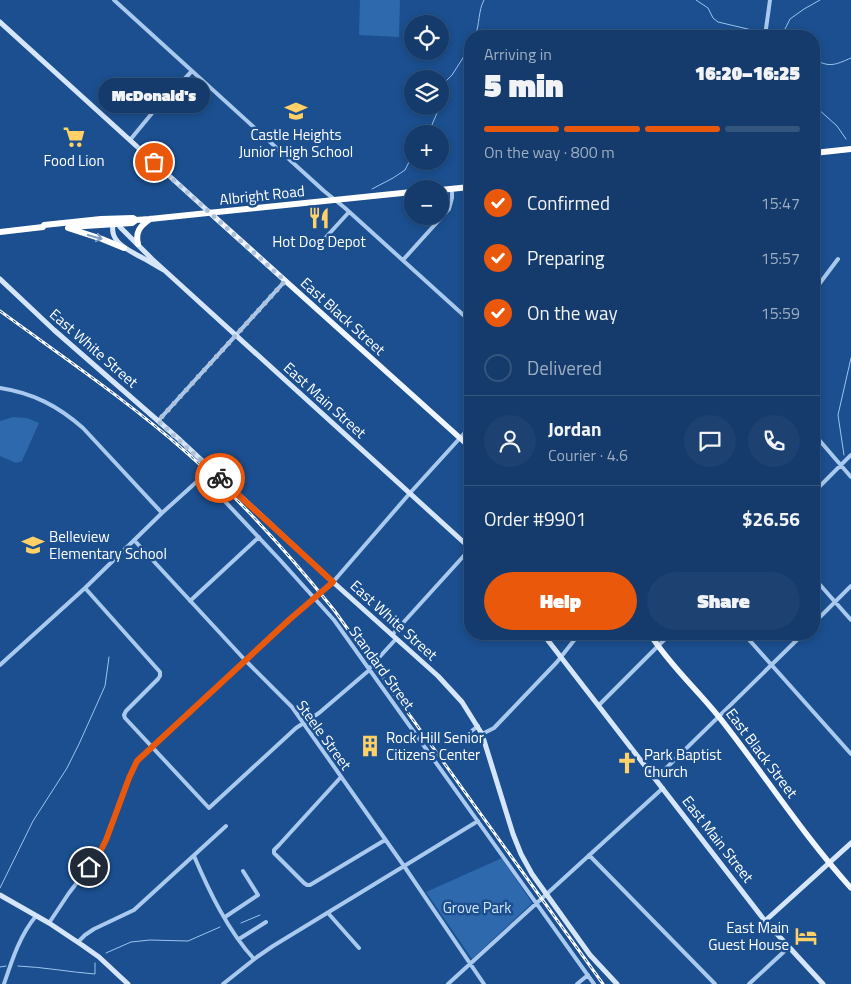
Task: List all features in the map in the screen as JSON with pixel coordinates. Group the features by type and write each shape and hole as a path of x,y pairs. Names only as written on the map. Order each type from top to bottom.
{"highway":[{"path":"820,152 851,149"},
{"path":"449,188 464,187"},
{"name":"Albright Road","path":"116,222 133,218 136,220 150,219 404,193"},
{"path":"138,244 136,238 138,230 142,224 150,219"},
{"path":"43,227 44,225 116,222"},
{"path":"0,232 43,227 64,227 87,223"},
{"path":"64,227 124,248"}],"main road":[{"name":"East Black Street","path":"209,212 464,442"},
{"name":"East Black Street","path":"654,640 719,716 828,863 851,888"}],"street":[{"path":"114,0 464,316"},
{"path":"766,30 770,0"},
{"name":"East Black Street","path":"0,22 209,212"},
{"path":"130,140 153,112 192,71"},
{"path":"403,260 449,209 452,188"},
{"path":"318,246 349,212"},
{"path":"116,222 113,232 115,238 124,248"},
{"name":"East Main Street","path":"116,222 164,270 464,544"},
{"name":"East Main Street","path":"124,248 164,270"},
{"path":"820,283 838,259"},
{"name":"East White Street","path":"0,278 54,330 158,421 451,689 462,702 482,734 518,848 532,874 590,955 617,984"},
{"path":"158,421 285,281"},
{"path":"0,388 11,389 43,400 72,418 105,451 162,514 85,588 0,665"},
{"path":"48,923 99,854 137,761 245,660 333,582 464,434"},
{"path":"820,441 851,477"},
{"path":"820,486 851,455"},
{"name":"Standard Street","path":"162,514 202,477 259,537 334,620 594,984"},
{"path":"190,601 259,537"},
{"name":"Steele Street","path":"134,540 245,660 292,707 484,984"},
{"path":"85,588 160,672 158,679 124,715 209,808 296,728 319,714 369,669 464,556"},
{"path":"820,585 851,620"},
{"path":"820,617 851,586"},
{"name":"East Main Street","path":"548,640 766,921 822,984"},
{"path":"482,734 494,728 561,657 574,640"},
{"path":"599,705 664,640"},
{"path":"750,640 851,754"},
{"path":"655,779 797,640"},
{"path":"456,743 478,726"},
{"path":"341,777 279,844 274,853 304,884 310,885 386,840"},
{"path":"448,984 663,788"},
{"path":"223,984 273,946 478,822"},
{"path":"78,942 94,929 134,910 226,826"},
{"path":"766,921 851,843"},
{"path":"589,855 715,984"},
{"path":"194,856 225,917 254,959"},
{"path":"225,917 258,895 243,872"},
{"path":"0,896 78,942 99,957 128,984"},
{"path":"328,912 359,948"},
{"path":"4,984 20,942 36,916"},
{"path":"239,939 266,922"},
{"path":"749,984 789,947"},
{"path":"577,984 588,975"}],"green space":[{"path":"360,0 400,0 399,37 359,35"},
{"path":"13,417 27,418 39,423 22,461 16,463 0,456 0,421"},
{"name":"Grove Park","path":"502,858 532,903 472,959 426,892"}],"waterway":[{"path":"477,30 484,0"},
{"path":"696,0 708,8 713,18 718,22 752,30"},
{"path":"784,30 790,19 820,0"},
{"path":"449,78 464,56"},
{"path":"820,62 832,64 851,58"},
{"path":"820,111 837,126 846,139"},
{"path":"432,125 436,115"},
{"path":"372,189 405,170"},
{"path":"844,455 838,415 851,358"},
{"path":"0,888 33,821 67,768 79,744 105,686 109,657"},
{"path":"241,923 260,915"},
{"path":"106,953 131,942 150,940 188,941 220,927"},
{"path":"18,966 95,974 95,963"},
{"path":"0,967 6,966"}],"railway":[{"path":"0,311 165,434 226,489 300,568 334,610 603,984"}],"way so far":[{"path":"154,162 285,281 158,421 220,478"}],"place":[{"name":"Castle Heights Junior High School","path":"296,111"},
{"name":"Food Lion","path":"74,137"},
{"name":"McDonald's","path":"154,162"},
{"name":"Hot Dog Depot","path":"319,218"},
{"name":"Belleview Elementary School","path":"33,545"},
{"name":"Rock Hill Senior Citizens Center","path":"370,746"},
{"name":"Park Baptist Church","path":"627,763"},
{"name":"East Main Guest House","path":"806,936"}],"route":[{"path":"89,867 99,854 106,840 137,761 245,660 333,582 220,478"}]}
